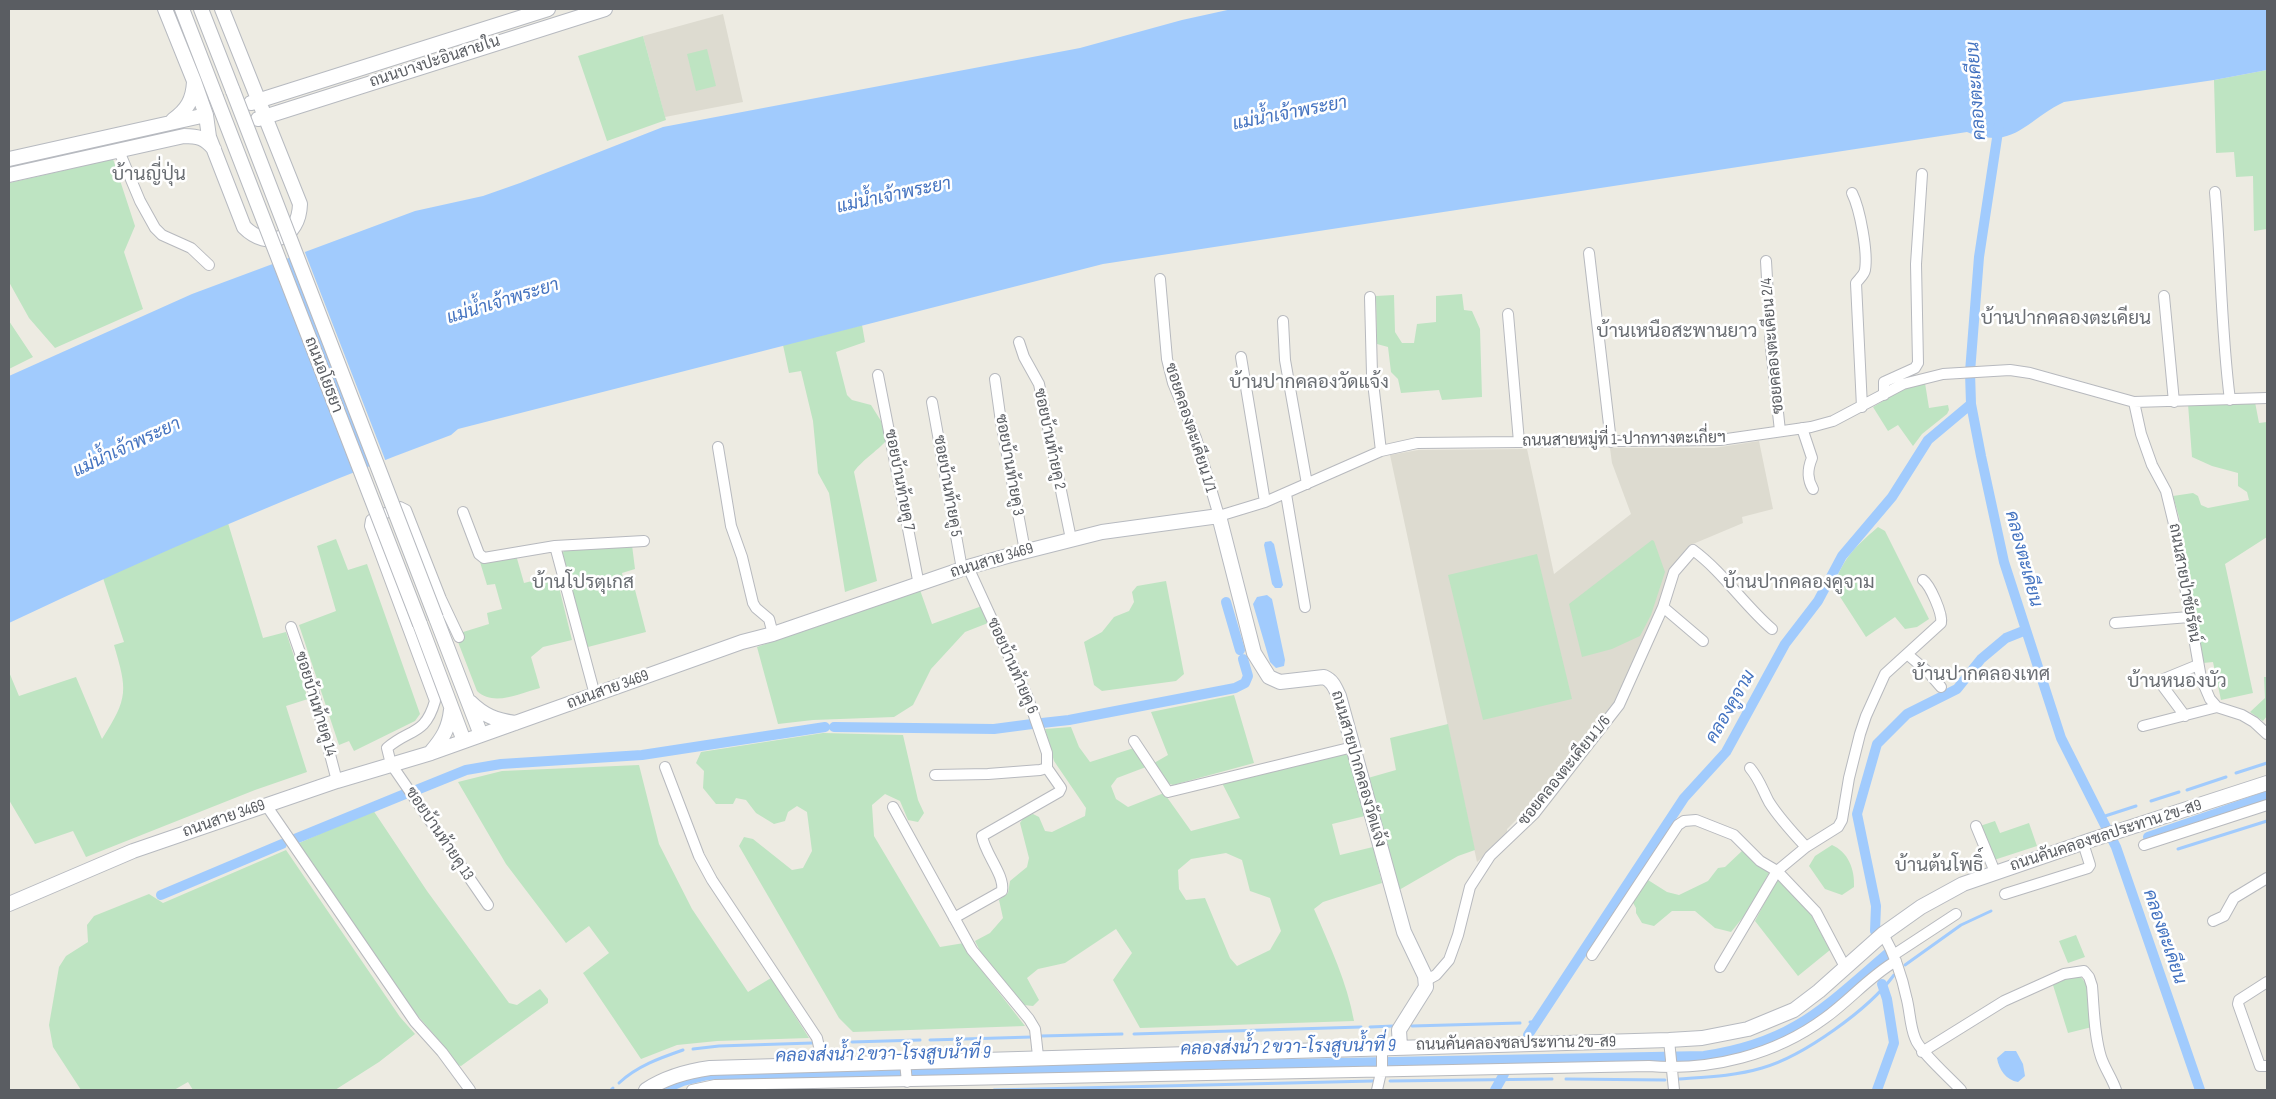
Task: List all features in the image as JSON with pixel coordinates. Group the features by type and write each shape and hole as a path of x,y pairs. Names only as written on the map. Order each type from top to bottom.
{"street":[{"path":"165,9 194,81 206,115 214,150 244,227 260,239 270,240 281,238 290,232 300,214 300,204 272,134 261,117"},
{"name":"ถนนอโยธยา","path":"182,9 464,741"},
{"name":"ถนนอโยธยา","path":"201,9 481,735"},
{"path":"206,115 218,134 251,222 263,230 270,231 284,226 291,213 291,205 261,117 214,9"},
{"path":"222,9 248,75 255,102"},
{"name":"ถนนบางปะอินสายใน","path":"255,102 524,12 548,9"},
{"name":"ถนนบางปะอินสายใน","path":"261,117 605,9"},
{"path":"248,75 256,84 268,90 282,93"},
{"path":"172,121 180,115 191,100 194,81"},
{"path":"272,134 279,117 291,108"},
{"path":"9,159 172,121 206,115"},
{"path":"9,175 184,136 198,136 207,140 214,150"},
{"path":"119,151 140,201 155,228 162,235 191,248 209,265"},
{"path":"1884,395 1884,382 1915,368 1918,363 1916,264 1922,174"},
{"path":"2216,192 2224,354 2230,400"},
{"path":"1852,193 1858,206 1865,260 1865,272 1856,283 1862,407"},
{"path":"1589,253 1611,442"},
{"name":"ซอยคลองตะเคียน 2/4","path":"1766,260 1770,348 1780,431"},
{"name":"ซอยคลองตะเคียน 1/1","path":"1160,279 1169,367 1173,383 1196,438 1219,516"},
{"path":"2164,296 2174,402"},
{"path":"1370,297 1372,374 1381,451"},
{"path":"1508,314 1519,442"},
{"path":"1283,321 1285,360 1307,484"},
{"name":"ซอยบ้านท้ายคู 2","path":"1019,342 1024,357 1039,384 1071,539"},
{"path":"1241,357 1265,502"},
{"name":"ถนนสายหมู่ที่ 1-ปากทางตะเกี่ยฯ","path":"1219,516 1286,494 1381,451 1417,443 1720,440 1802,428 1833,421 1903,384 1943,374 2010,370 2030,373 2134,402 2267,398"},
{"name":"ซอยบ้านท้ายคู 7","path":"878,375 919,585"},
{"name":"ซอยบ้านท้ายคู 3","path":"995,379 1000,422 1025,551"},
{"name":"ซอยบ้านท้ายคู 5","path":"932,402 964,568"},
{"name":"ถนนสายป่าชัยรัตน์","path":"2134,402 2141,434 2152,465 2166,492 2174,524 2198,665 2210,699 2217,708"},
{"path":"1802,428 1812,458 1809,466 1808,481 1813,489"},
{"path":"718,447 731,526 742,557 753,603 769,619 773,634"},
{"path":"1286,494 1305,607"},
{"path":"391,764 388,748 396,740 422,727 429,717 435,701 370,526 371,520 400,507 406,510 441,599 459,636"},
{"path":"463,512 479,554 484,558 555,546 644,541"},
{"name":"ถนนสาย 3469","path":"9,904 124,854 337,781 431,753 742,642 773,634 964,568 1102,532 1219,516"},
{"name":"ถนนสายปากคลองวัดแจ้ง","path":"1219,516 1249,638 1262,669 1274,681 1317,677 1330,679 1339,696 1404,932 1425,976 1425,981"},
{"path":"555,546 594,695"},
{"name":"ซอยคลองตะเคียน 1/6","path":"1425,981 1436,975 1449,960 1458,935 1470,887 1490,856 1534,814 1619,705 1663,607 1674,572 1692,550 1736,591 1752,612 1772,630"},
{"name":"ซอยบ้านท้ายคู 6","path":"964,568 1028,698 1047,753 1047,768"},
{"path":"1720,967 1754,913 1777,871 1838,826 1842,820 1849,778 1866,716 1885,674 1941,623 1942,618 1925,580 1923,580"},
{"path":"1663,607 1703,642"},
{"path":"2115,623 2189,616"},
{"name":"ซอยบ้านท้ายคู 14","path":"291,627 314,690 337,781"},
{"path":"1906,654 1928,672 1941,687"},
{"path":"2185,716 2159,681 2198,665"},
{"path":"468,700 480,712 493,719 515,723"},
{"path":"431,753 443,738 450,725 452,707"},
{"path":"2143,726 2217,708 2242,715 2254,722 2267,734"},
{"path":"1134,741 1168,792 1353,748"},
{"name":"ซอยบ้านท้ายคู 13","path":"391,764 488,904"},
{"path":"665,767 699,856 712,880 818,1038 823,1064"},
{"path":"935,775 988,774 1047,768 1061,788 1059,792 982,836 984,845 1004,884 1002,892 954,918"},
{"path":"1750,768 1761,782 1775,811 1806,848"},
{"name":"ถนนคันคลองชลประทาน 2ข-ส9","path":"646,1090 691,1070 823,1064 905,1065 1038,1056 1382,1051 1400,1047 1670,1044 1721,1035 1770,1021 1794,1010 1820,991 1844,967 1883,934 1921,906 1942,894 1994,872 2267,783"},
{"path":"266,805 415,1022 442,1052 470,1090"},
{"path":"2144,845 2267,805"},
{"path":"893,807 972,950 1035,1028 1038,1056"},
{"path":"1592,955 1678,824 1684,821 1696,820 1734,835 1760,861 1777,871 1816,912 1844,967"},
{"path":"1976,826 1994,872"},
{"path":"2006,894 2090,867 2087,841"},
{"path":"2213,921 2224,916 2234,898 2267,878"},
{"path":"692,1090 716,1085 1382,1070 1670,1067 1732,1060 1759,1054 1796,1038 1826,1018 1895,958 1956,914"},
{"path":"1883,934 1895,958 1907,999 1915,1038 1922,1052 1935,1062 1961,1090"},
{"path":"1922,1052 2004,1002 2064,974 2084,971 2089,977 2092,986 2098,1044 2102,1059 2116,1090"},
{"path":"1400,1047 1399,1030 1426,987 1425,981"},
{"path":"2264,1066 2238,1004 2239,1000 2267,982"},
{"path":"1670,1044 1670,1067 1674,1090"},
{"path":"1378,1090 1382,1070 1382,1051"},
{"path":"905,1065 906,1082"}],"shaded area":[{"path":"723,14 743,102 665,117 643,36"},
{"path":"1759,441 1773,509 1742,517 1743,523 1693,544 1670,573 1655,617 1615,702 1531,812 1522,814 1507,829 1507,835 1477,862 1390,455 1418,450 1527,449 1554,574 1631,514 1612,463 1610,448 1714,448"}],"green space":[{"path":"643,36 666,120 607,141 578,56"},
{"path":"707,49 716,86 696,91 687,54"},
{"path":"2267,70 2267,229 2254,231 2253,176 2236,177 2234,152 2216,153 2214,80"},
{"path":"113,159 135,226 124,252 143,309 55,348 29,318 9,282 9,183"},
{"path":"1462,294 1464,310 1472,311 1480,329 1482,397 1442,400 1439,390 1401,393 1398,379 1391,372 1388,347 1377,344 1376,296 1394,295 1395,332 1402,343 1414,343 1417,324 1436,322 1436,296"},
{"path":"9,321 33,357 9,369"},
{"path":"862,325 865,342 836,352 847,395 852,400 871,405 881,421 886,441 854,472 877,581 845,592 829,493 818,473 813,421 801,371 789,373 783,345"},
{"path":"1925,383 1929,408 1948,405 1949,410 1947,414 1922,434 1913,446 1898,425 1888,431 1873,407 1905,388"},
{"path":"2255,402 2259,423 2267,422 2267,537 2225,564 2253,693 2221,700 2213,662 2203,663 2179,517 2173,496 2193,493 2198,496 2201,505 2208,508 2249,500 2247,492 2238,486 2238,473 2212,466 2192,457 2188,404"},
{"path":"228,523 263,638 286,632 308,699 286,706 307,772 255,790 86,857 73,831 35,844 9,800 9,672 19,696 76,677 102,739 121,703 123,683 114,645 124,642 103,578"},
{"path":"1878,527 1885,531 1929,619 1917,627 1905,629 1895,617 1866,637 1833,586 1851,553"},
{"path":"336,539 348,570 367,564 420,714 415,721 354,751 349,741 339,745 299,625 336,611 317,546"},
{"path":"1652,540 1665,572 1651,615 1640,636 1612,649 1582,657 1569,604"},
{"path":"632,545 635,569 622,573 625,588 634,586 646,632 584,648 561,560 562,553 568,548"},
{"path":"1537,554 1572,699 1483,720 1448,575"},
{"path":"516,555 524,583 556,575 572,640 543,647 531,657 540,688 507,697 491,698 477,691 458,642 463,639 460,633 489,624 487,613 502,609 495,584 487,585 480,562"},
{"path":"1166,581 1184,674 1176,681 1102,691 1094,685 1084,642 1102,632 1114,617 1129,611 1134,602 1132,592 1137,586"},
{"path":"920,590 932,624 982,606 988,623 965,632 931,669 913,705 894,717 813,720 778,724 757,647"},
{"path":"2264,677 2267,677 2267,716 2263,721 2250,712 2265,698"},
{"path":"1234,695 1254,763 1173,785 1167,783 1154,763 1168,755 1151,712"},
{"path":"1448,724 1475,850 1458,856 1399,890 1368,778 1396,770 1390,738"},
{"path":"1071,727 1079,747 1090,762 1134,748 1146,767 1117,778 1111,786 1116,799 1128,807 1164,793 1191,831 1240,818 1222,783 1344,753 1348,756 1365,816 1332,824 1340,855 1373,847 1382,883 1323,902 1314,909 1342,978 1354,1021 1140,1028 1113,980 1132,953 1116,929 1065,963 1038,969 1027,978 1039,1000 1033,1006 1024,1005 982,955 975,941 990,933 1003,918 999,900 1008,893 1010,881 1027,867 1029,858 1020,823 1024,817 1033,814 1039,817 1045,831 1052,832 1085,816 1086,808 1054,761 1045,729","holes":["1226,853 1242,860 1250,891 1270,898 1281,931 1270,950 1237,966 1230,958 1205,898 1186,900 1179,889 1178,870 1191,859"]},
{"path":"823,733 903,735 918,800 924,813 918,822 908,820 900,801 885,794 872,805 874,836 940,947 964,943 969,954 1025,1026 853,1032 839,1018 739,846 744,837 753,839 792,870 803,868 812,851 807,812 797,806 788,812 785,821 774,824 756,813 746,800 736,798 733,804 716,804 703,788 704,771 696,763 701,752"},
{"path":"639,765 659,844 692,909 748,992 771,978 809,1038 717,1041 677,1045 641,1059 583,973 609,953 589,926 566,943 506,864 458,782 502,771"},
{"path":"373,810 427,891 509,1003 517,1005 540,989 548,999 548,1003 461,1066 457,1065 444,1046 411,1008 297,844"},
{"path":"1995,821 2000,833 2029,823 2037,846 1994,860 1980,826"},
{"path":"1832,845 1842,852 1852,868 1854,887 1842,895 1825,889 1809,866 1815,856"},
{"path":"286,850 400,1017 415,1034 379,1062 335,1090 193,1090 188,1082 174,1090 81,1090 53,1047 49,1025 59,967 66,956 88,942 87,925 94,916 149,894 163,903"},
{"path":"1743,850 1769,873 1749,910 1731,932 1715,928 1695,911 1672,911 1654,926 1642,923 1632,901 1648,880 1667,892 1679,895 1708,881 1718,868 1725,867"},
{"path":"1777,879 1810,913 1830,950 1798,976 1755,921"},
{"path":"2076,935 2085,957 2068,963 2059,941"},
{"path":"2074,975 2080,976 2088,986 2092,1027 2068,1033 2052,982"}],"water":[{"name":"แม่น้ำเจ้าพระยา","path":"1232,9 2267,9 2267,70 2214,80 2064,102 2019,131 1997,138 1983,137 1967,132 1103,264 458,429 451,435 339,478 228,524 118,572 9,623 9,376 192,294 415,211 483,196 520,183 663,127 1080,48 1182,20"},
{"path":"1271,541 1274,544 1283,585 1281,588 1275,588 1272,584 1264,545 1265,542"},
{"path":"1267,595 1272,599 1285,660 1284,666 1276,668 1270,662 1253,604 1257,597"},
{"path":"2005,1051 2016,1051 2023,1064 2025,1076 2018,1082 2007,1077 1999,1067 1997,1058"}],"pier":[{"path":"304,250 386,462 373,468 290,255"}],"waterway":[{"name":"คลองตะเคียน","path":"1999,125 1979,257 1970,372 1971,404 1981,456 2004,562 2061,738 2116,847 2200,1090"},
{"name":"คลองคูจาม","path":"1528,1035 1684,798 1726,752 1785,644 1818,601 1842,556 1892,497 1928,440 1971,404"},
{"path":"1226,602 1240,650"},
{"path":"1875,931 1876,906 1857,814 1877,744 1907,714 1957,689 1981,659 2006,638 2026,630"},
{"path":"1042,723 1069,720 1235,688 1245,683 1248,676 1243,659"},
{"path":"834,727 994,729 1032,724"},
{"path":"414,791 466,770 501,764 642,755 825,727"},
{"path":"2236,773 2267,763"},
{"path":"2187,790 2226,777"},
{"path":"2151,801 2179,792"},
{"path":"295,839 405,794"},
{"name":"คลองส่งน้ำ 2 ขวา-โรงสูบน้ำที่ 9","path":"2148,837 2267,796"},
{"path":"2102,817 2136,806"},
{"path":"2178,849 2267,821"},
{"path":"161,895 282,844"},
{"path":"1905,965 1961,925 1991,911"},
{"name":"คลองส่งน้ำ 2 ขวา-โรงสูบน้ำที่ 9","path":"662,1090 683,1081 708,1075 1704,1056 1735,1050 1784,1033 1824,1007 1887,954"},
{"path":"1679,1079 1742,1073 1779,1062 1834,1030 1869,1002 1894,975"},
{"path":"1877,1090 1894,1043 1887,999 1882,984"},
{"name":"คลองคูจาม","path":"1530,1022 1536,1022"},
{"path":"1412,1026 1520,1023"},
{"path":"1370,1027 1394,1026"},
{"path":"1134,1034 1361,1027"},
{"path":"1041,1036 1122,1034"},
{"path":"930,1040 1032,1037"},
{"path":"852,1042 920,1040"},
{"path":"693,1049 719,1046 812,1043"},
{"path":"619,1083 641,1067 683,1050"},
{"name":"คลองคูจาม","path":"1495,1090 1504,1074"},
{"path":"1390,1081 1552,1079"},
{"path":"1566,1079 1665,1080"},
{"path":"994,1090 1373,1081"}],"district":[{"name":"บ้านญี่ปุ่น","path":"149,175"},
{"name":"บ้านปากคลองตะเคียน","path":"2066,319"},
{"name":"บ้านเหนือสะพานยาว","path":"1677,332"},
{"name":"บ้านปากคลองวัดแจ้ง","path":"1309,383"},
{"name":"บ้านโปรตุเกส","path":"583,583"},
{"name":"บ้านปากคลองคูจาม","path":"1799,583"},
{"name":"บ้านปากคลองเทศ","path":"1981,675"},
{"name":"บ้านหนองบัว","path":"2177,682"},
{"name":"บ้านต้นโพธิ์","path":"1939,866"}]}
